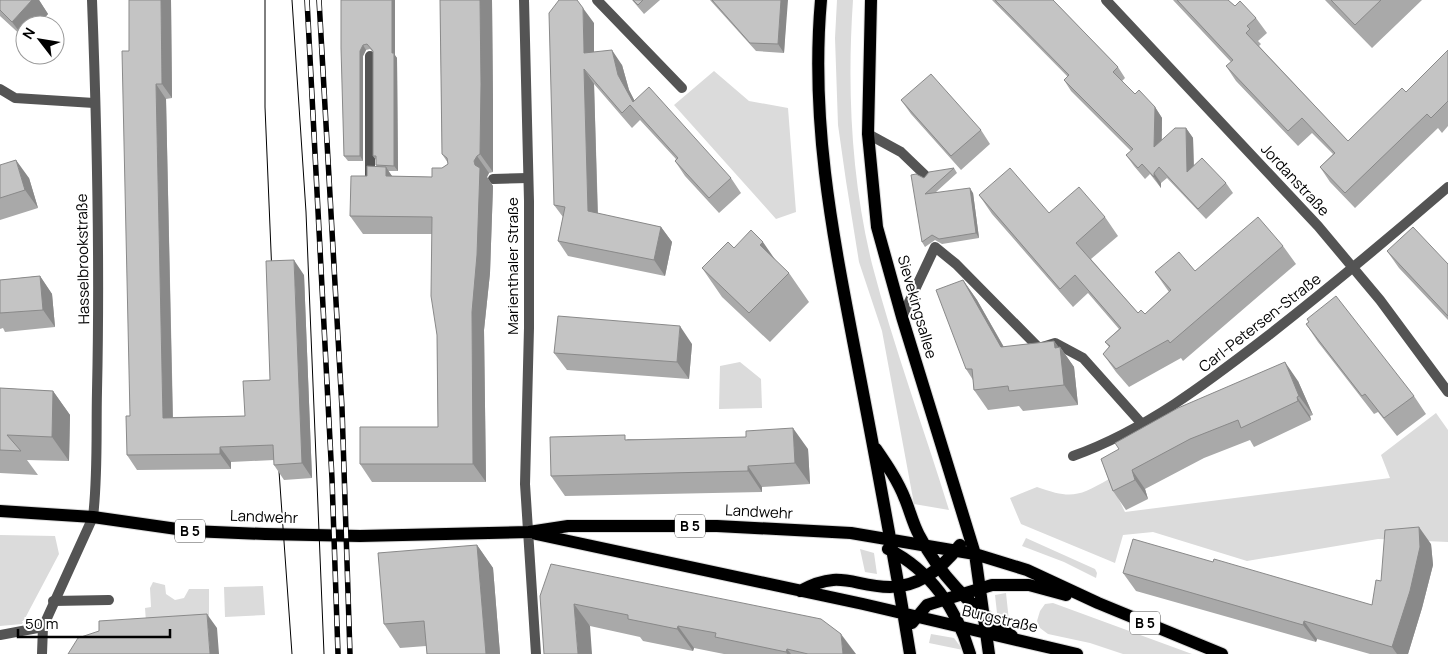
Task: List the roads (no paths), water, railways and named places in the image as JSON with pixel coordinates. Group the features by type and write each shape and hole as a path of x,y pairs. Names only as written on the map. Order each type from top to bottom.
{"main road":[{"path":"821,0 818,85 820,134 828,212 898,586 909,615 906,634 910,654"},
{"name":"Sievekingsallee","path":"871,0 868,134 878,227 902,317 975,554 988,633 989,654"},
{"path":"873,445 905,498 924,545 939,568 985,614 1018,640"},
{"name":"Landwehr","path":"0,511 94,517 191,531 360,536 529,532 568,526 717,526 851,533 891,545 924,545 975,554"},
{"name":"Landwehr","path":"529,532 909,615"},
{"path":"800,591 818,582 844,579 883,586 898,586 926,576 939,568 956,550 968,532"},
{"path":"891,545 926,576 945,599 960,627 970,654"},
{"name":"Burgstraße","path":"975,554 1027,570 1098,604 1222,654"},
{"name":"Burgstraße","path":"909,615 926,605 962,593 1006,583 1029,585 1098,604"},
{"name":"Burgstraße","path":"909,615 1077,654"}],"street":[{"name":"Hasselbrookstraße","path":"92,0 100,288 96,414 97,479 94,517"},
{"name":"Marienthaler Straße","path":"524,0 529,328 524,484 529,532 536,654"},
{"path":"597,0 682,88"},
{"name":"Jordanstraße","path":"1106,0 1318,226 1380,300 1448,392"},
{"path":"370,56 370,177 380,177"},
{"path":"0,89 14,98 94,103"},
{"path":"868,134 901,152 926,176"},
{"path":"493,179 528,178"},
{"name":"Carl-Petersen-Straße","path":"1072,456 1094,448 1142,424 1206,384 1354,269 1448,187"},
{"path":"902,317 935,247 956,264 1039,348 1055,343 1083,358 1142,424"},
{"path":"42,654 43,627 53,601 94,517"},
{"path":"53,601 109,600"},
{"path":"0,635 43,627"}],"tram line":[{"path":"265,0 265,107 272,275"},
{"path":"292,0 306,212 324,654"},
{"path":"278,457 292,654"}],"railway":[{"path":"307,0 332,479 338,654"},
{"path":"319,0 342,408 350,654"}]}
